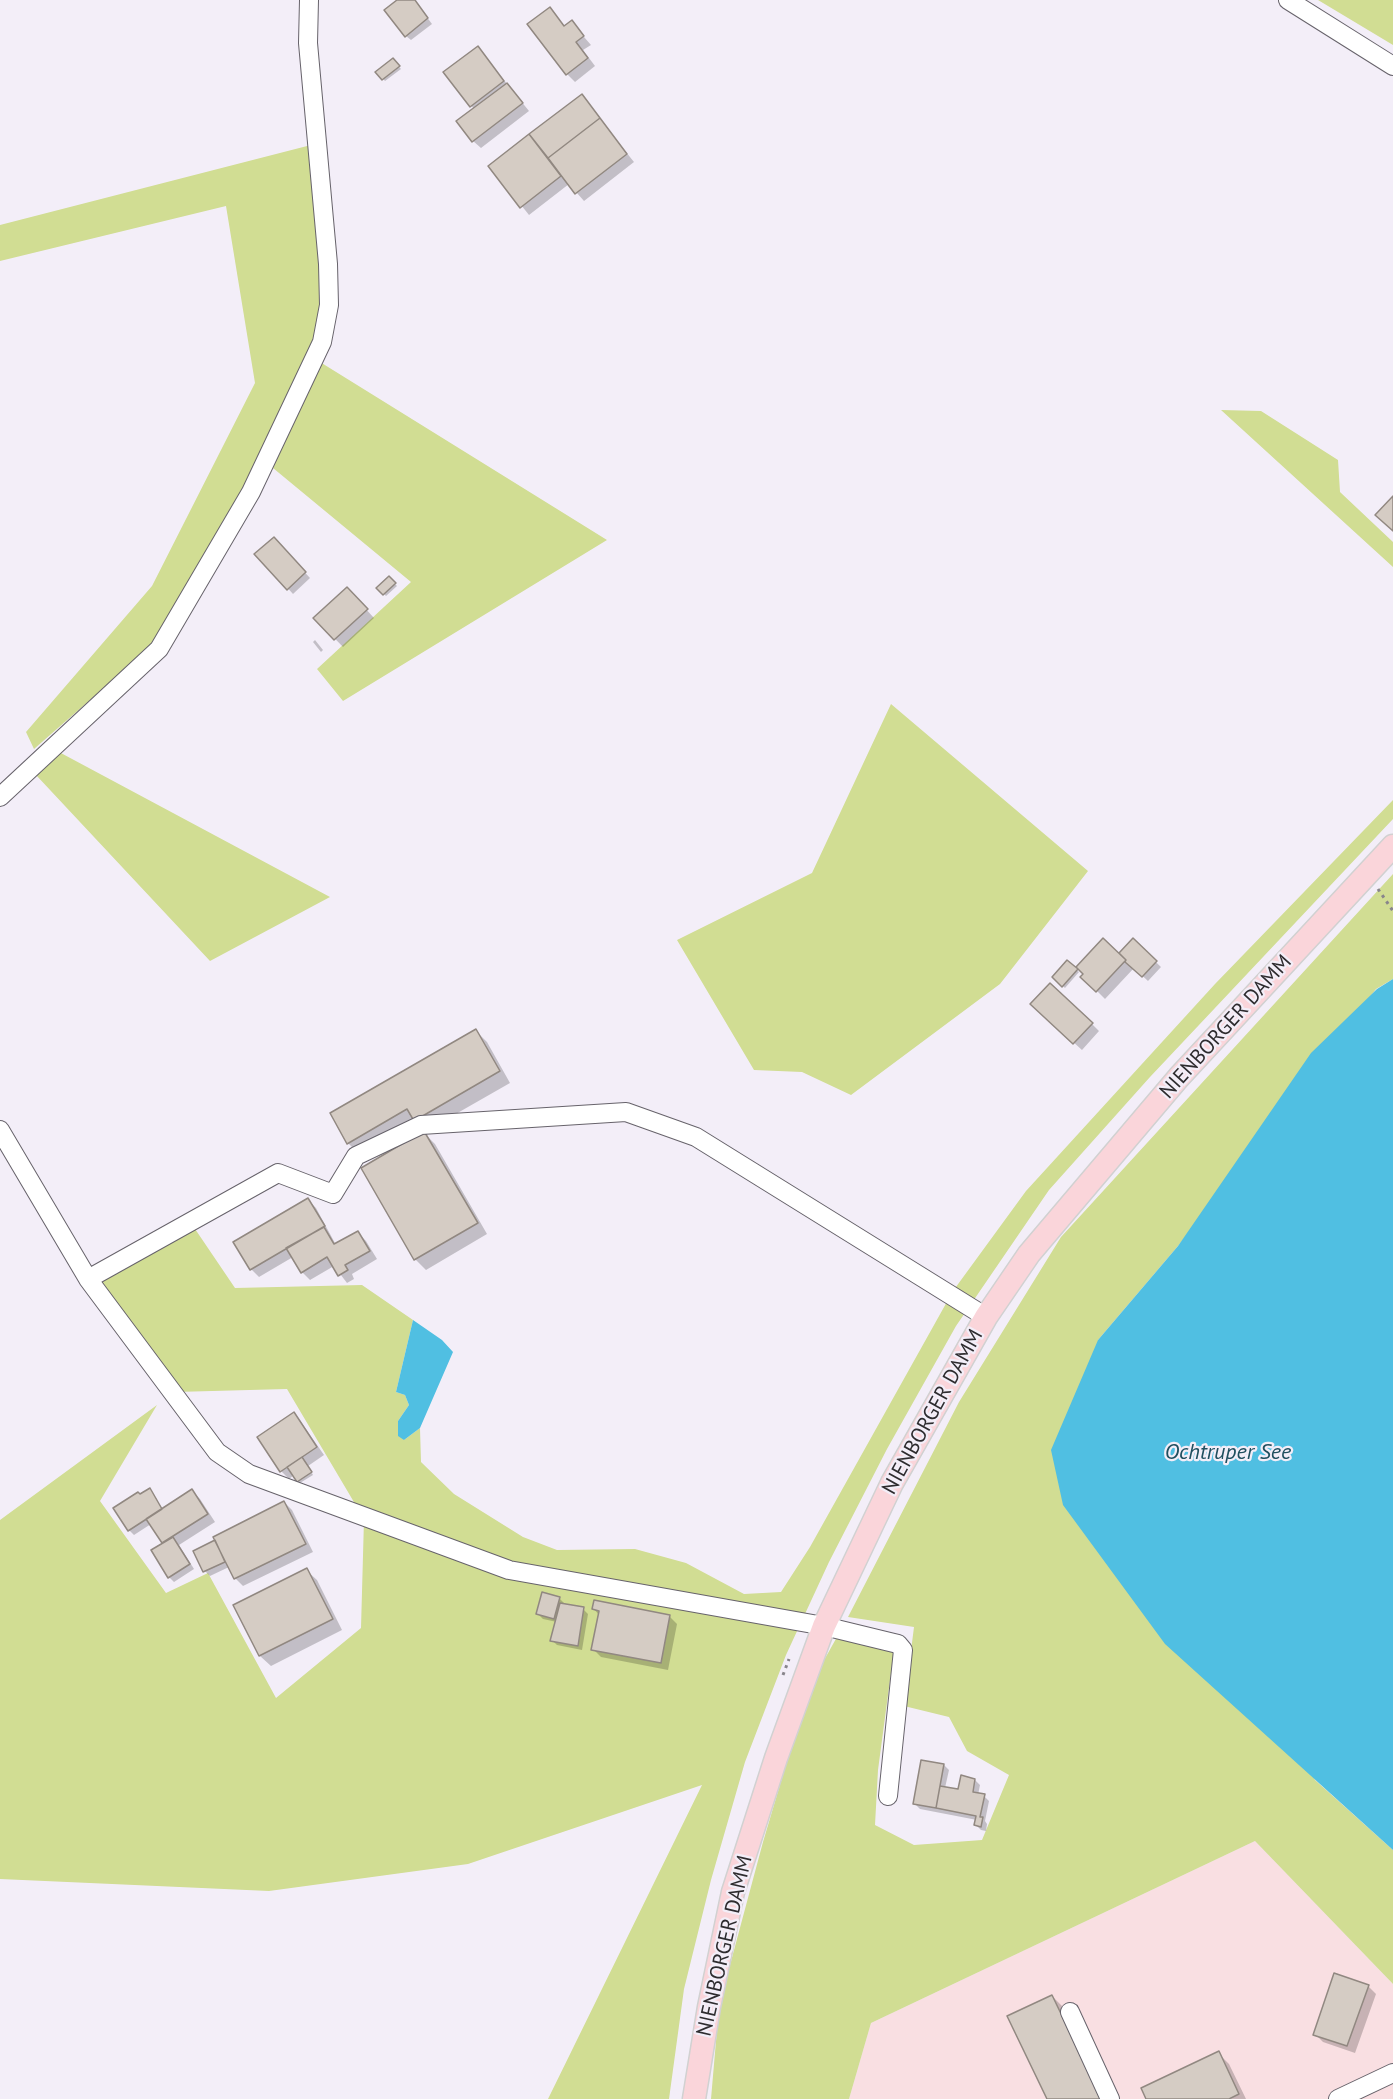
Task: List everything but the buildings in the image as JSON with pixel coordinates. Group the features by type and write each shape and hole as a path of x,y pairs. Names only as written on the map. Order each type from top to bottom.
{"main road":[{"name":"NIENBORGER DAMM","path":"694,2099 709,2007 733,1892 776,1758 824,1626 892,1483 986,1317 1029,1254 1179,1077 1393,846"}],"street":[{"path":"0,797 159,649 251,492 322,342 329,305 328,264 308,43 309,0"},
{"path":"1288,0 1393,66"},
{"path":"88,1279 278,1173 333,1194 356,1156 421,1125 626,1112 696,1137 986,1317"},
{"path":"0,1130 88,1279 217,1452 249,1474 509,1570 824,1626 897,1644 903,1650 888,1796"},
{"path":"1070,2012 1110,2099"},
{"path":"1338,2099 1393,2073"}],"path":[{"path":"1367,872 1393,911"},
{"path":"783,1677 791,1655"}],"shaded area":[{"path":"1255,1841 1393,1984 1393,2099 849,2099 871,2023"}],"green space":[{"path":"1318,0 1393,0 1393,45"},
{"path":"311,145 322,268 319,339 247,485 154,644 34,749 26,732 152,586 255,383 226,206 0,261 0,225"},
{"path":"320,362 607,540 343,701 317,669 411,582 273,468"},
{"path":"1221,410 1261,411 1338,460 1340,492 1393,542 1393,567"},
{"path":"891,704 1088,871 1000,984 851,1095 802,1072 754,1070 677,940 812,873"},
{"path":"59,752 330,897 210,961 36,775"},
{"path":"1393,800 1393,819 1150,1077 1049,1190 956,1326 887,1449 829,1562 786,1655 745,1762 711,1880 684,1989 669,2099 548,2099 702,1785 468,1864 269,1891 0,1879 0,1520 157,1405 100,1501 166,1593 208,1573 276,1698 361,1628 364,1519 287,1389 175,1392 99,1278 191,1223 235,1288 362,1285 413,1320 396,1392 405,1395 409,1405 398,1421 404,1440 420,1428 421,1462 454,1494 523,1537 557,1550 635,1549 686,1563 744,1594 781,1592 810,1547 953,1291 1026,1191 1215,984"},
{"path":"1393,874 1393,979 1376,989 1178,1246 1098,1340 1315,1780 1393,1850 1393,1984 1255,1841 871,2023 849,2099 711,2099 719,2006 763,1842 809,1687 837,1637 894,1650 878,1770 875,1825 914,1845 982,1840 1009,1775 967,1751 949,1717 904,1706 914,1627 848,1617 959,1402 1061,1237"}],"water":[{"name":"Ochtruper See","path":"1393,979 1393,1850 1165,1644 1063,1505 1051,1450 1098,1340 1178,1246 1311,1053 1377,989"},
{"path":"413,1320 442,1340 453,1352 420,1428 404,1440 398,1436 398,1421 409,1405 405,1395 396,1392"}]}
